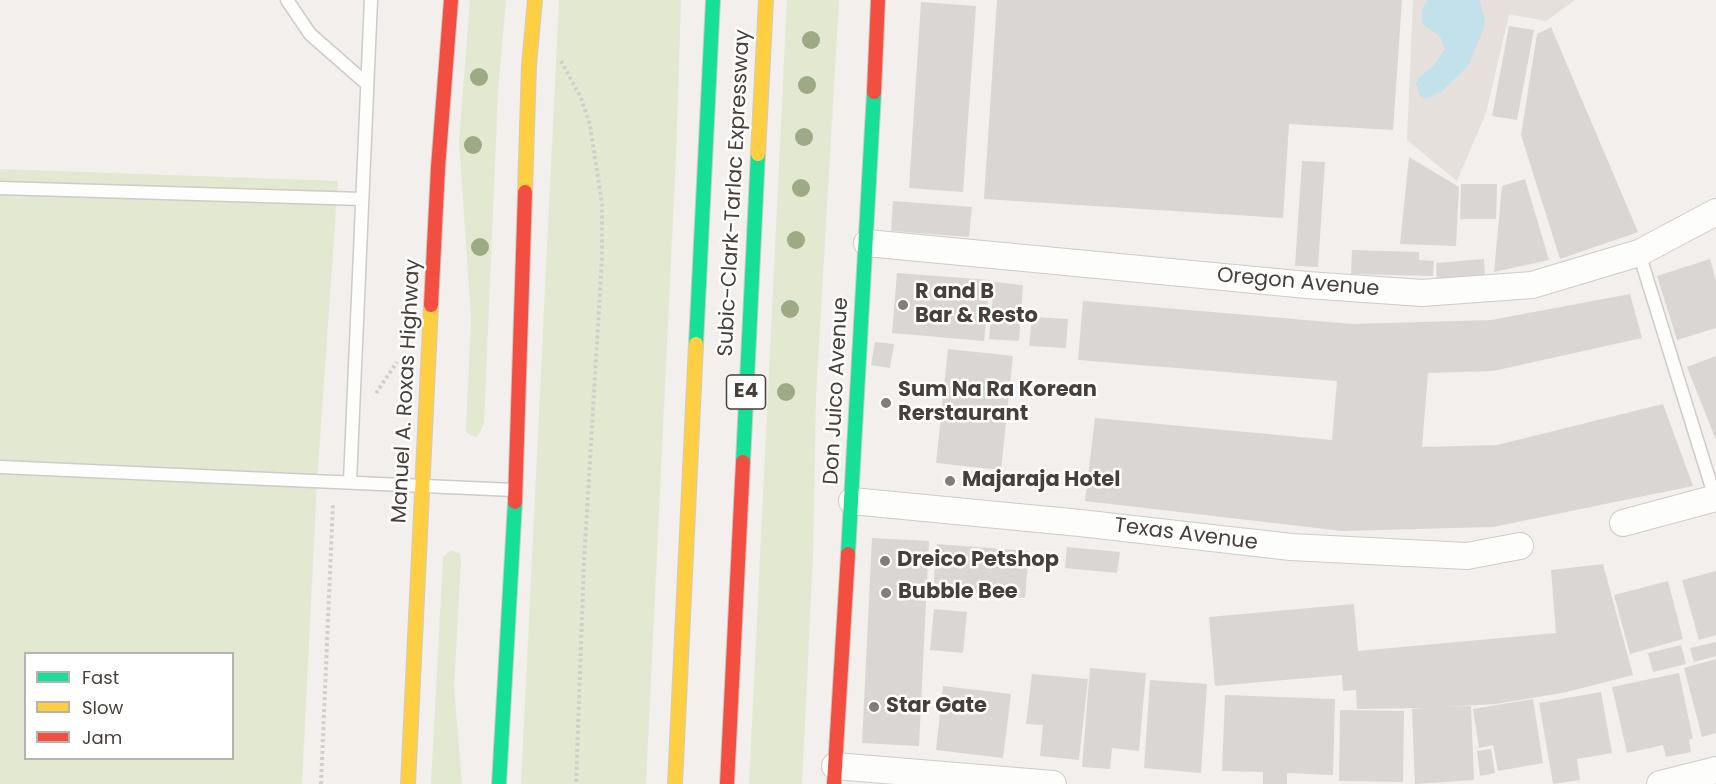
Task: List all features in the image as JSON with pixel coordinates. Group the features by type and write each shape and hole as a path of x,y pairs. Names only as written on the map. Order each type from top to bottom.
{"main road":[{"name":"Manuel A. Roxas Highway","path":"408,784 438,168 451,0"},
{"path":"499,784 516,490 529,64 535,0"},
{"name":"Subic-Clark-Tarlac Expressway","path":"675,784 713,0"},
{"name":"Subic-Clark-Tarlac Expressway","path":"727,784 766,0"},
{"name":"Don Juico Avenue","path":"834,775 867,243 878,0"}],"street":[{"name":"Oregon Avenue","path":"867,243 1295,284 1422,293 1532,285 1639,253 1716,212"},
{"path":"1623,523 1716,499"},
{"name":"Texas Avenue","path":"852,501 1080,523 1291,547 1467,556 1520,546"},
{"path":"1660,784 1716,770"},
{"path":"834,775 1053,784"}],"lane":[{"path":"287,0 310,34 367,84"},
{"path":"350,481 371,0"},
{"path":"0,188 362,199"},
{"path":"1639,253 1716,499"},
{"path":"0,466 516,490"}],"path":[{"path":"559,57 580,98 590,125 602,204 602,260 585,550 576,784"}],"shaded area":[{"path":"1413,0 1575,0 1546,21 1509,14 1486,113 1457,181 1407,140"}],"green space":[{"path":"470,0 506,0 498,92 484,423 475,437 467,433 466,429 471,318 459,141"},
{"path":"559,0 681,0 676,156 646,784 521,784"},
{"path":"787,0 839,0 816,396 813,555 802,784 749,784"},
{"path":"0,169 338,181 317,482 302,784 0,784"},
{"path":"451,550 460,554 461,560 454,687 462,784 431,784 443,557"}],"water":[{"path":"1428,0 1479,0 1485,18 1483,30 1468,66 1441,92 1425,99 1420,96 1416,84 1419,78 1435,64 1445,49 1440,36 1422,24 1422,9"}],"building":[{"path":"997,0 1402,0 1393,130 1289,124 1283,218 984,199"},
{"path":"921,2 976,6 963,192 909,188"},
{"path":"1509,26 1534,30 1517,120 1492,116"},
{"path":"1551,27 1638,232 1560,259 1521,135 1537,34"},
{"path":"1409,157 1459,187 1456,246 1400,244"},
{"path":"1302,161 1325,162 1318,267 1295,266"},
{"path":"1525,179 1549,260 1494,272 1502,186"},
{"path":"1461,184 1497,184 1496,219 1460,219"},
{"path":"893,201 972,207 969,237 891,231"},
{"path":"1352,250 1419,252 1419,260 1434,261 1433,276 1351,274"},
{"path":"1484,259 1485,278 1437,282 1436,263"},
{"path":"1710,259 1716,281 1716,328 1677,340 1657,276"},
{"path":"897,273 990,280 984,341 892,333"},
{"path":"994,282 1023,285 1019,341 989,339"},
{"path":"1630,294 1642,338 1493,371 1428,373 1422,447 1497,445 1663,404 1693,486 1493,527 1342,531 1085,501 1095,418 1332,440 1337,381 1078,360 1083,301 1353,324 1491,320"},
{"path":"1032,317 1068,319 1066,348 1029,346"},
{"path":"875,342 894,344 890,368 871,365"},
{"path":"948,349 1013,356 1001,470 936,463"},
{"path":"1716,356 1716,440 1687,367"},
{"path":"872,538 929,541 919,746 862,743"},
{"path":"937,544 1029,551 1025,598 933,591"},
{"path":"1067,547 1120,552 1117,573 1065,568"},
{"path":"1603,564 1633,675 1567,692 1496,704 1441,707 1471,706 1474,780 1415,784 1412,709 1424,708 1357,709 1356,690 1343,691 1342,675 1215,686 1209,617 1354,604 1358,651 1556,633 1551,570"},
{"path":"1716,571 1716,635 1699,640 1682,580"},
{"path":"1668,581 1683,639 1630,654 1614,595"},
{"path":"934,609 967,612 963,653 930,650"},
{"path":"1716,642 1716,656 1694,662 1690,648"},
{"path":"1681,645 1686,664 1653,672 1648,653"},
{"path":"1716,659 1716,733 1702,737 1684,668"},
{"path":"1090,668 1146,673 1139,751 1112,748 1110,769 1082,767"},
{"path":"1679,673 1693,739 1689,739 1691,752 1666,757 1663,745 1627,753 1612,687"},
{"path":"1032,674 1088,679 1079,760 1040,756 1043,725 1026,724"},
{"path":"1150,680 1207,684 1201,773 1144,768"},
{"path":"943,686 1011,694 1003,758 936,750"},
{"path":"1601,692 1612,753 1577,759 1580,780 1553,784 1539,703"},
{"path":"1225,695 1335,699 1333,775 1287,773 1287,784 1263,784 1263,772 1222,771"},
{"path":"1533,699 1543,763 1498,771 1493,745 1479,748 1473,709"},
{"path":"1340,710 1404,711 1403,782 1339,781"},
{"path":"1491,749 1495,773 1480,776 1477,751"}],"traffic: fast":[{"path":"696,344 713,0"},
{"path":"848,554 874,92"},
{"path":"743,462 758,154"},
{"path":"499,784 515,502"}],"traffic: slow":[{"path":"525,192 529,65 535,0"},
{"path":"758,154 766,0"},
{"path":"408,784 431,305"},
{"path":"675,784 696,344"}],"traffic: jam":[{"path":"431,305 438,168 451,0"},
{"path":"874,92 878,0"},
{"path":"515,502 525,192"},
{"path":"727,784 743,462"},
{"path":"834,784 848,554"}],"place":[{"name":"R and B Bar & Resto","path":"903,305"},
{"name":"Sum Na Ra Korean Rerstaurant","path":"886,403"},
{"name":"Majaraja Hotel","path":"950,481"},
{"name":"Dreico Petshop","path":"885,561"},
{"name":"Bubble Bee","path":"886,593"},
{"name":"Star Gate","path":"874,707"}]}
